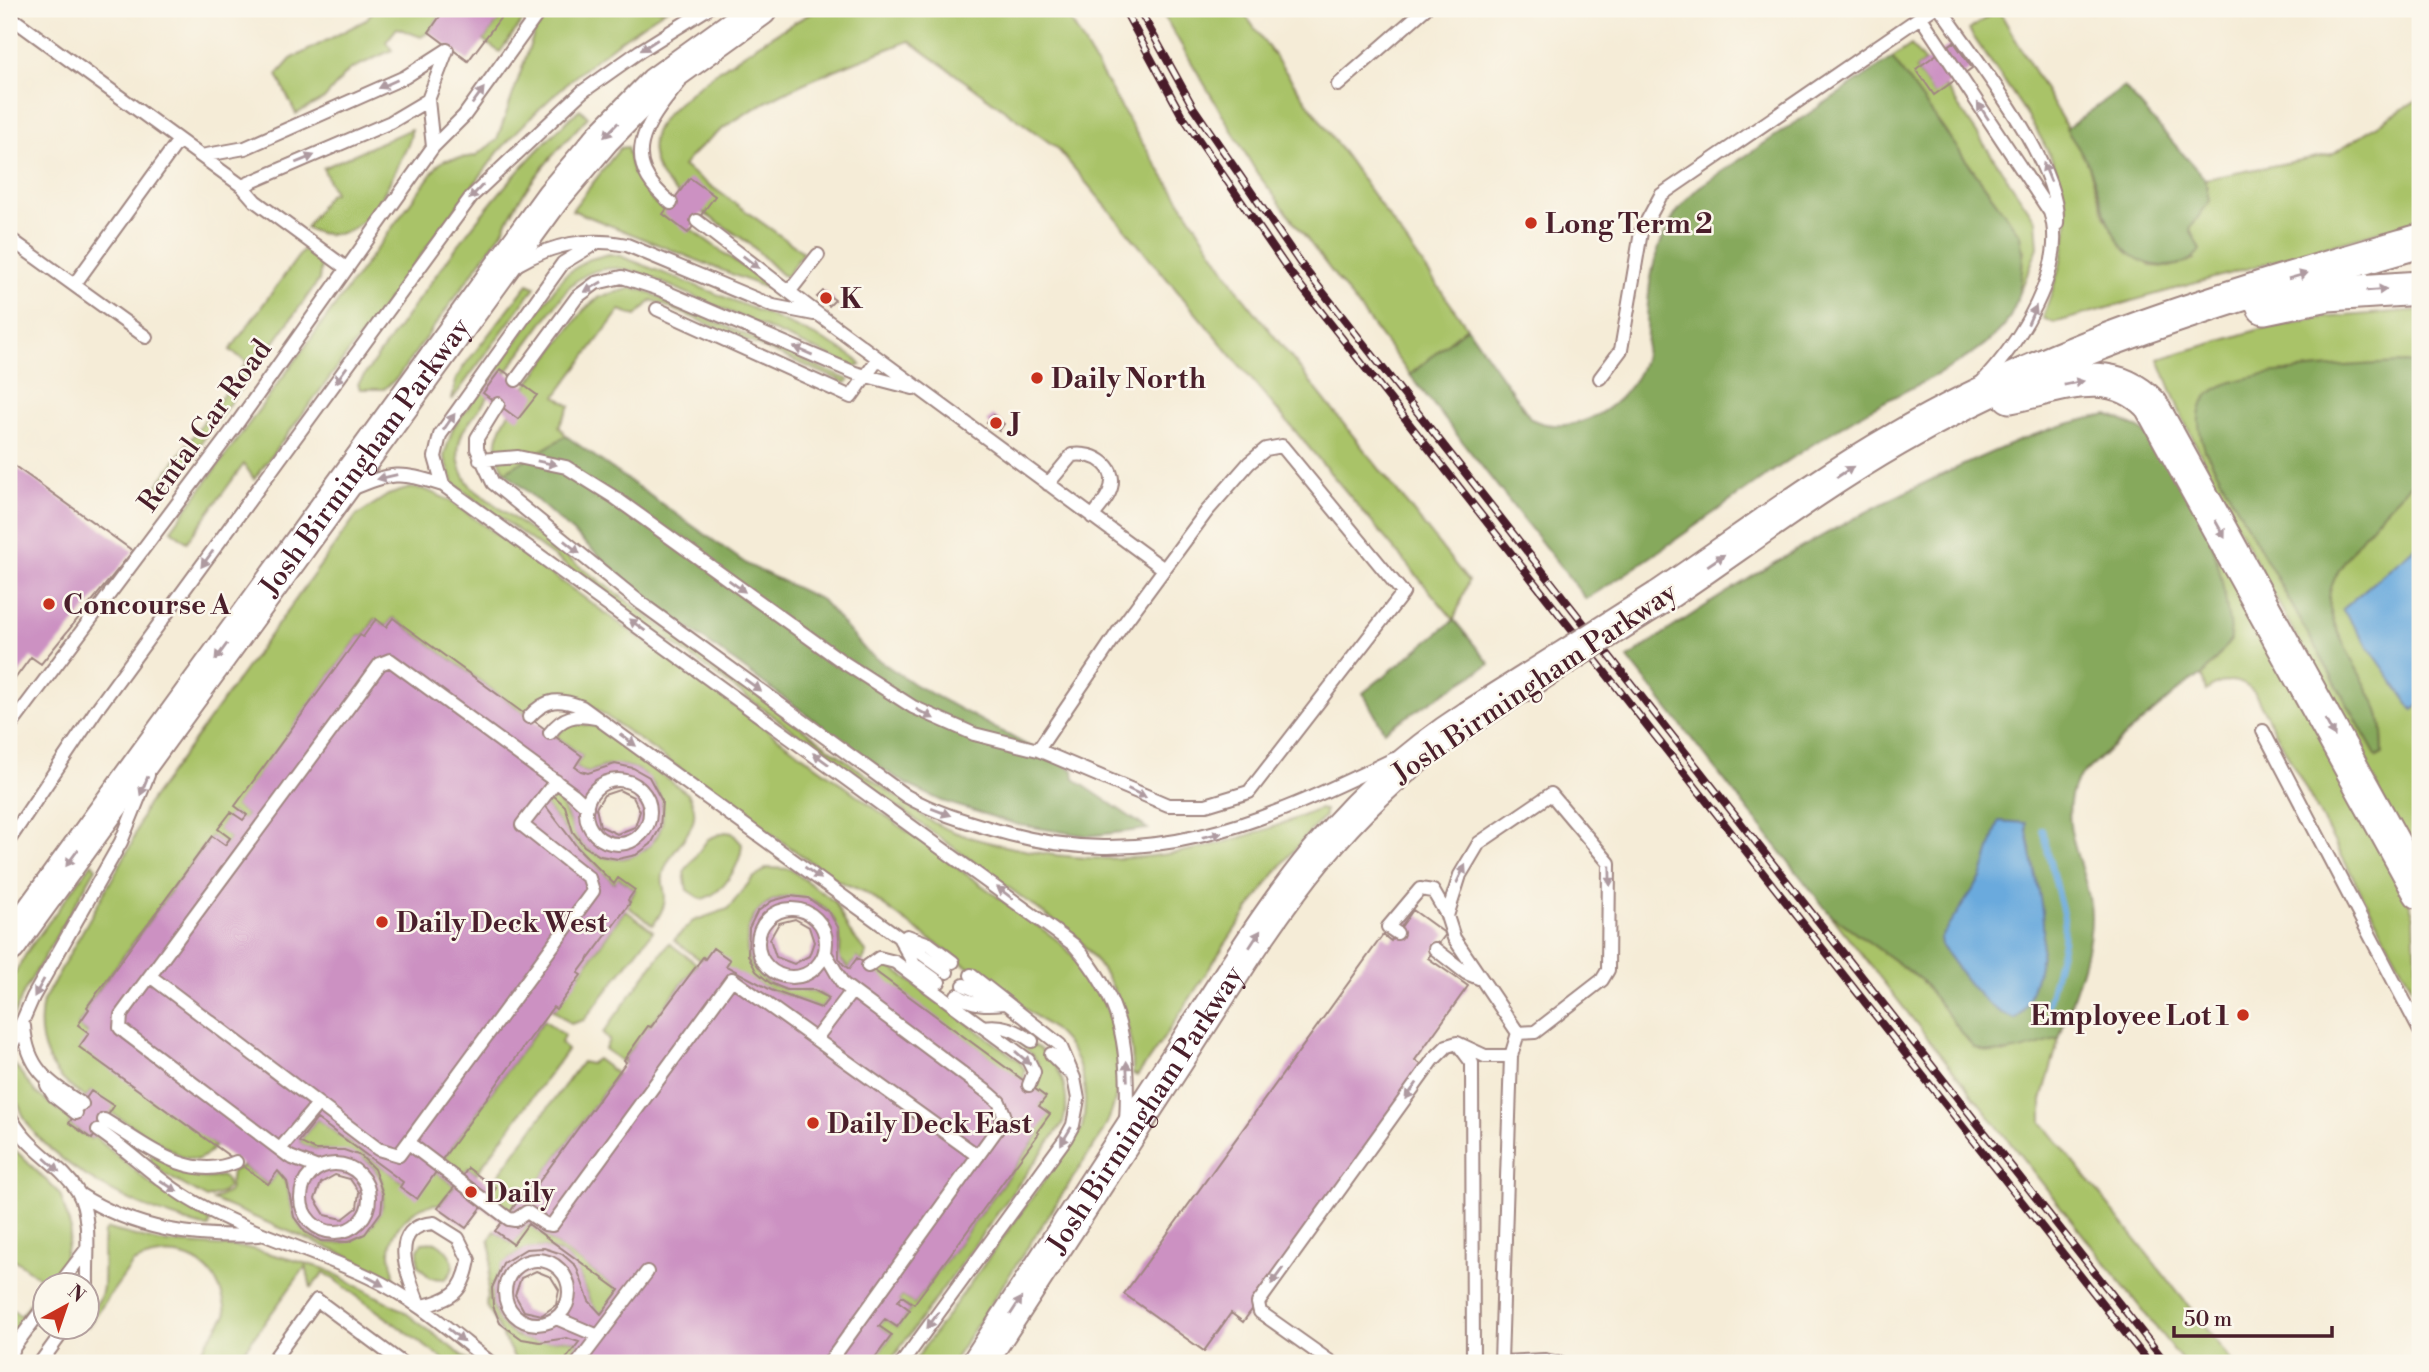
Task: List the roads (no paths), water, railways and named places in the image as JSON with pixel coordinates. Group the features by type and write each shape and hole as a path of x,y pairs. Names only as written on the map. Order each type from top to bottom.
{"main road":[{"name":"Josh Birmingham Parkway","path":"11,943 491,278 603,138 712,23 760,9"},
{"name":"Josh Birmingham Parkway","path":"979,1363 1282,898 1361,804 1407,761 1469,718 1659,598 1895,439 1959,405 2117,336 2248,291 2420,241"},
{"name":"Josh Birmingham Parkway","path":"2117,336 2329,294 2420,288"},
{"path":"1959,405 2106,379 2130,386 2142,396 2161,422 2405,863 2420,898"}],"lane":[{"name":"Rental Car Road","path":"9,728 238,422 433,147 464,116 541,9"},
{"path":"1338,85 1425,9"},
{"path":"1600,378 1621,349 1641,232 1661,195 1932,9"},
{"path":"1941,9 2037,150 2056,198 2058,213 2049,264 2029,322 2007,355 1959,405"},
{"path":"9,16 242,186 255,201 346,268"},
{"path":"1920,16 2050,212 2054,238"},
{"path":"671,203 656,189 643,168 641,137 712,23"},
{"path":"9,840 97,709 471,197 582,92 639,51 712,23"},
{"path":"201,156 245,148 405,77 447,50 428,100 433,147"},
{"path":"242,186 391,122 428,100"},
{"path":"74,285 179,139"},
{"path":"697,220 878,359 1164,569"},
{"path":"9,238 146,337"},
{"path":"443,485 435,457 440,435 563,263 596,242"},
{"path":"491,278 556,245 596,242 627,245 773,306 818,314"},
{"path":"789,292 818,255"},
{"path":"516,380 577,297 596,283 622,277 634,279 866,376 919,389"},
{"path":"657,309 851,397 878,359"},
{"path":"498,404 477,438 480,460 493,482 642,604 906,796 940,813 1008,834 1048,842 1135,848 1214,835 1280,812 1442,736"},
{"path":"480,460 518,457 566,467 614,497 842,663 913,707 974,734 1038,750 1168,805 1206,805 1249,792 1402,593 1282,446 1266,449 1249,463 1207,511 1038,750"},
{"path":"1048,484 1072,455 1090,454 1100,459 1109,468 1112,481 1109,494 1092,517"},
{"path":"333,497 385,475 406,473 443,485 1074,945 1098,971 1116,1009 1126,1054 1125,1140"},
{"path":"318,1168 304,1184 302,1205 306,1215 322,1229 343,1231 353,1227 367,1209 369,1198 362,1176 341,1164 318,1168 302,1163 280,1149 120,1028 121,1015 384,660 395,663 556,781 587,807 588,822 593,832 611,843 622,844 641,835 649,816 645,795 638,787 623,781 601,786 590,797 587,807"},
{"path":"529,718 546,702 556,699 582,707 897,933 929,944 946,972 914,964 897,933"},
{"path":"550,733 564,719 575,715 597,718"},
{"path":"9,1052 33,997 121,842 170,723"},
{"path":"2263,730 2420,1031"},
{"path":"150,976 318,1104 387,1153 399,1156 593,891 589,877 522,825 556,781"},
{"path":"1447,916 1460,874 1479,843 1547,795 1555,795 1609,863 1606,975 1535,1032 1518,1033"},
{"path":"1397,933 1388,927 1420,889 1433,891 1447,916 1454,938 1518,1033"},
{"path":"825,953 811,971 789,977 778,974 761,958 758,936 762,925 779,911 801,910 811,914 824,931 825,953 838,980 999,1102 1003,1109 1003,1119 978,1156 830,1363"},
{"path":"1435,949 1466,973 1480,979"},
{"path":"868,967 879,958 895,962 1032,1065 1034,1072 1029,1085"},
{"path":"410,1144 509,1219 515,1220 527,1212 550,1226 730,980 742,983 978,1156"},
{"path":"902,1363 1066,1138 1077,1111 1074,1078 1060,1045 1004,1003 964,985 964,1000 988,1005 1004,1003"},
{"path":"817,1037 852,991"},
{"path":"23,1022 25,1040 44,1079 79,1109"},
{"path":"983,1027 1008,1027 1032,1041"},
{"path":"1501,1361 1511,1056 1518,1033"},
{"path":"1332,1363 1260,1312 1258,1303 1433,1060 1447,1046 1457,1043 1485,1056 1511,1056"},
{"path":"1457,1043 1472,1063 1473,1363"},
{"path":"1051,1054 1074,1078"},
{"path":"1472,1063 1485,1056"},
{"path":"280,1149 318,1104"},
{"path":"9,1114 27,1144 71,1182 79,1194 85,1214 87,1270"},
{"path":"236,1162 212,1169 186,1167 101,1125 162,1183 197,1204 262,1234 371,1278 420,1307 491,1363"},
{"path":"79,1194 103,1210 159,1230 212,1237 262,1234"},
{"path":"434,1223 458,1238 469,1260 463,1285 453,1295 420,1307 404,1271 404,1251 408,1238 415,1230 425,1224 434,1223"},
{"path":"71,1270 86,1250"},
{"path":"556,1318 567,1305 569,1294 563,1274 547,1262 526,1262 517,1267 510,1275 505,1294 512,1313 531,1324 542,1324 556,1318 596,1335"},
{"path":"578,1363 596,1335 647,1272"},
{"path":"271,1363 317,1300 402,1363"},
{"path":"9,1363 11,1348 32,1322"},
{"path":"40,1363 57,1340"},
{"path":"1480,1363 1560,1363"}],"water":[{"path":"2420,543 2420,704 2413,710 2342,609"},
{"path":"1999,821 2026,823 2043,922 2040,963 2024,1009 2015,1019 1992,1007 1982,998 1941,945 1940,938 1981,878"}],"waterway":[{"path":"2042,829 2064,918 2063,942 2048,1005"}],"railway":[{"path":"1124,9 1181,114 1289,271 2149,1363"},
{"path":"1139,9 1193,107 1300,263 2166,1363"}],"place":[{"name":"Long Term 2","path":"1531,223"},
{"name":"K","path":"826,298"},
{"name":"Daily North","path":"1037,378"},
{"name":"J","path":"996,423"},
{"name":"Concourse A","path":"49,604"},
{"name":"Daily Deck West","path":"382,922"},
{"name":"Employee Lot 1","path":"2243,1015"},
{"name":"Daily Deck East","path":"813,1123"},
{"name":"Daily","path":"471,1192"}]}
